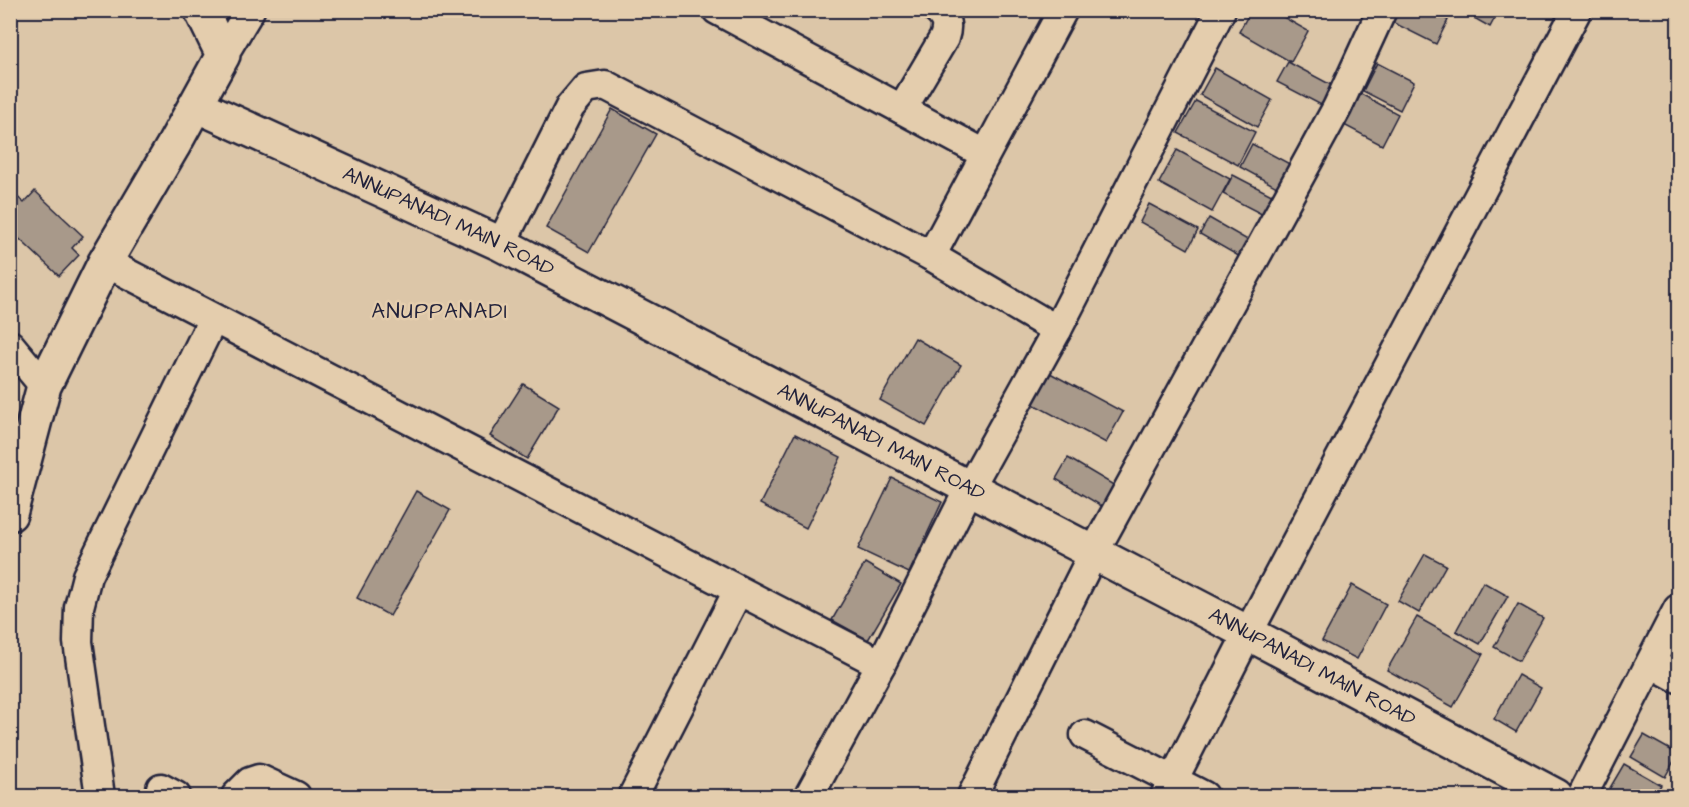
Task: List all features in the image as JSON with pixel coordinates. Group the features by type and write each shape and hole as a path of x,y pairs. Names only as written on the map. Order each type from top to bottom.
{"street":[{"path":"201,10 223,55"},
{"path":"11,506 44,386 105,262 250,10"},
{"path":"717,10 985,154"},
{"path":"902,109 944,38 947,27 943,16 936,10"},
{"path":"931,256 1062,10"},
{"path":"809,796 881,664 970,488 1057,330 1221,10"},
{"path":"972,796 1094,552 1337,108 1382,10"},
{"path":"1170,788 1248,633 1577,10"},
{"path":"501,244 570,107 586,88 606,85 931,256 1057,330"},
{"name":"ANNUPANADI MAIN ROAD","path":"196,105 501,244 1094,552 1556,796"},
{"path":"105,262 881,664"},
{"path":"100,796 78,642 79,607 87,576 213,319"},
{"path":"10,345 44,386"},
{"path":"633,796 738,591"},
{"path":"1582,796 1678,609"},
{"path":"1651,663 1678,678"},
{"path":"1085,735 1170,788 1204,796"},
{"path":"236,796 250,782 259,779 296,796"}],"building":[{"path":"1251,10 1271,10 1308,31 1291,62 1239,32"},
{"path":"1398,10 1430,10 1448,20 1436,44 1392,22"},
{"path":"1460,10 1491,10 1497,14 1490,27"},
{"path":"1288,62 1337,88 1327,108 1277,82"},
{"path":"1377,63 1414,82 1400,110 1363,91"},
{"path":"1215,68 1272,100 1257,127 1200,95"},
{"path":"1361,94 1398,114 1382,145 1344,125"},
{"path":"1196,101 1255,132 1238,165 1178,133"},
{"path":"612,109 656,134 589,252 546,228"},
{"path":"1252,144 1299,169 1286,192 1240,167"},
{"path":"1177,150 1230,179 1212,212 1159,183"},
{"path":"1233,175 1283,201 1273,220 1223,194"},
{"path":"10,190 24,203 35,191 83,236 72,248 79,255 59,276 10,230"},
{"path":"1149,204 1198,230 1188,249 1140,222"},
{"path":"1209,218 1258,246 1249,262 1200,234"},
{"path":"915,338 961,365 926,426 880,400"},
{"path":"1050,373 1123,412 1106,443 1033,404"},
{"path":"523,384 559,406 527,459 490,436"},
{"path":"795,434 841,457 806,528 760,504"},
{"path":"1068,458 1122,490 1110,511 1056,479"},
{"path":"892,478 942,502 909,573 858,549"},
{"path":"416,491 450,510 390,616 357,598"},
{"path":"1425,554 1446,565 1419,613 1398,601"},
{"path":"865,563 901,584 868,640 832,620"},
{"path":"1483,582 1508,596 1480,644 1456,631"},
{"path":"1352,585 1386,604 1357,659 1322,641"},
{"path":"1518,604 1543,618 1519,661 1494,647"},
{"path":"1417,617 1483,654 1453,707 1387,670"},
{"path":"1518,675 1541,688 1516,732 1494,719"},
{"path":"1644,735 1678,754 1665,777 1631,757"},
{"path":"1624,764 1661,785 1654,796 1613,796 1607,793"}],"district":[{"name":"ANUPPANADI","path":"440,311"}]}
